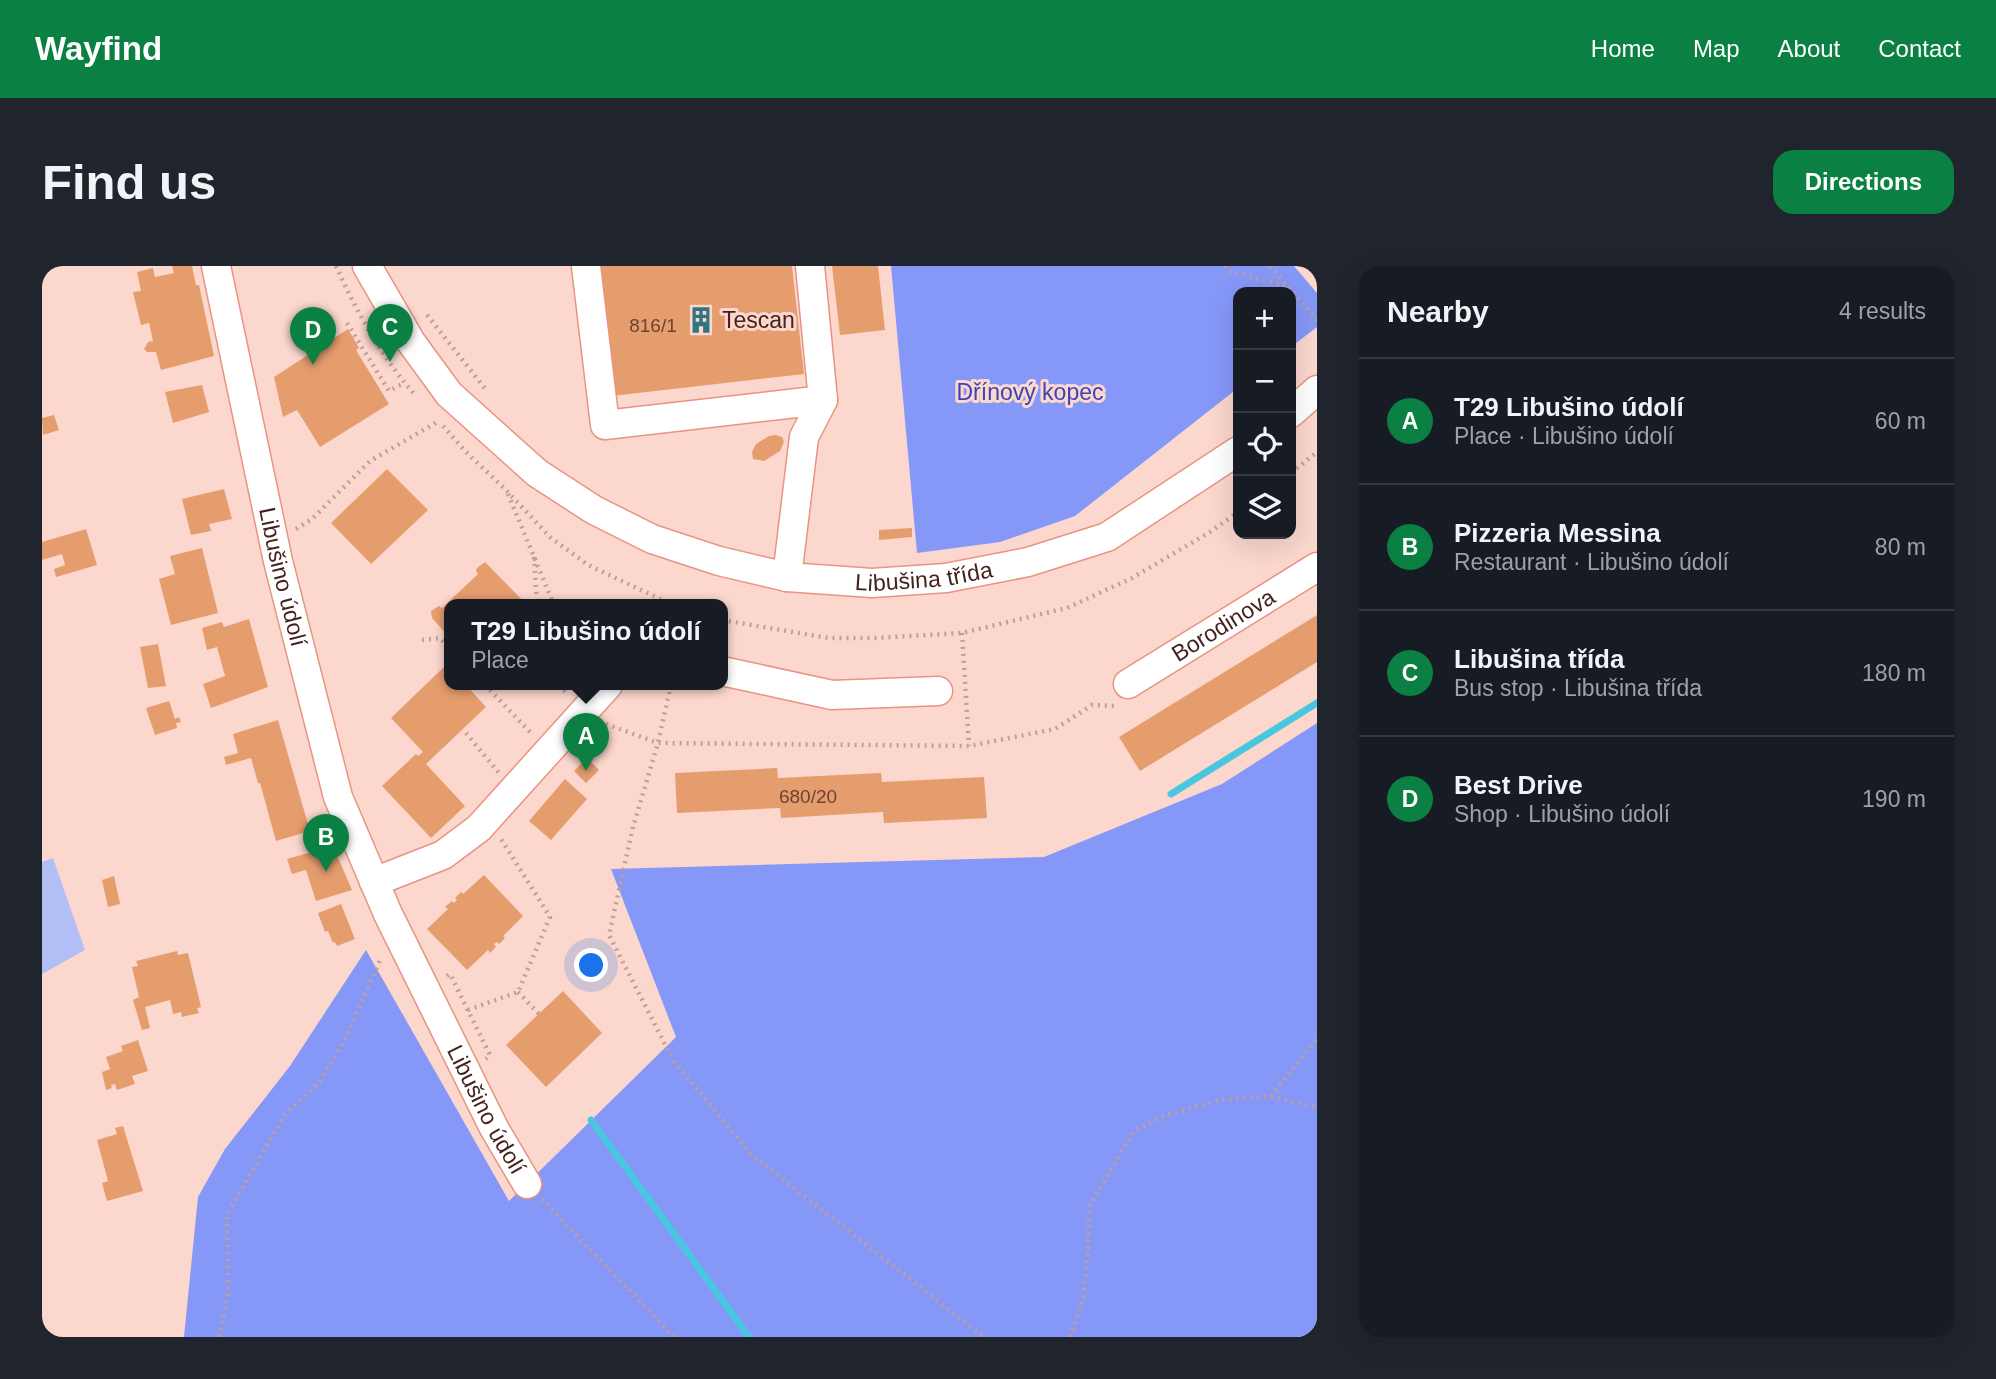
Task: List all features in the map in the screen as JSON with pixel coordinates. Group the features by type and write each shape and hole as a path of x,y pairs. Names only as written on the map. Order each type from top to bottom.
{"street":[{"name":"Libušino údolí","path":"216,266 278,561 338,797 374,882 494,1128 527,1184"},
{"name":"Libušina třída","path":"367,266 411,342 449,394 537,473 594,510 652,540 719,561 787,577 872,583 946,578 1028,562 1107,537 1233,454"},
{"path":"586,266 605,425 823,400"},
{"path":"787,577 804,437 823,400 810,266"},
{"path":"1296,409 1317,390"},
{"name":"Borodinova","path":"1124,695 1317,567"},
{"path":"728,672 832,695 938,691"},
{"path":"374,882 443,855 479,828 603,690"}],"path":[{"path":"1225,266 1228,271 1287,286"},
{"path":"1270,266 1317,320"},
{"path":"421,306 442,337 493,396"},
{"path":"347,323 389,391 404,383"},
{"path":"312,519 370,461 439,421"},
{"path":"1296,469 1317,452"},
{"path":"552,599 506,490 550,537 588,565 660,599"},
{"path":"728,621 828,638 962,633 1067,608 1132,578 1233,516"},
{"path":"534,553 537,599"},
{"path":"422,640 440,638 444,642"},
{"path":"490,690 539,741"},
{"path":"669,690 658,743 634,827 609,934 673,1060 753,1156 984,1337"},
{"path":"598,722 658,743 969,746 1055,729 1093,705 1124,695"},
{"path":"466,733 504,779"},
{"path":"468,1010 519,992 550,917 495,830"},
{"path":"219,1337 228,1295 227,1214 286,1113 317,1085 344,1042 386,946"},
{"path":"443,977 450,974 490,1055 484,1061"},
{"path":"519,992 539,1014"},
{"path":"1271,1096 1317,1038"},
{"path":"1070,1337 1083,1300 1089,1207 1134,1131 1164,1116 1220,1100 1271,1096 1317,1108"},
{"path":"527,1184 674,1337"}],"shaded area":[{"path":"53,858 85,950 42,974 42,862"}],"green space":[{"name":"Dřínový kopec","path":"891,266 1294,266 1317,293 1317,327 1296,343 1296,287 1233,287 1233,392 1075,516 1000,542 917,553"},
{"path":"1317,723 1317,1337 184,1337 198,1197 225,1149 290,1066 366,950 509,1201 676,1037 611,869 1044,857 1222,784"}],"building":[{"path":"172,266 192,266 196,285 199,285 214,356 161,370 156,352 147,352 144,349 148,342 153,341 149,323 141,325 133,292 141,291 137,272 153,268 155,277 174,273"},
{"name":"Tescan","path":"597,266 792,266 804,374 612,396"},
{"path":"832,266 878,266 885,330 840,335"},
{"path":"348,329 359,348 356,350 389,404 320,447 297,410 283,417 274,377"},
{"path":"202,385 209,412 173,423 165,392"},
{"path":"54,415 59,430 43,435 42,418"},
{"path":"776,435 782,437 784,442 780,451 764,461 753,459 752,452 756,444"},
{"path":"387,469 428,510 371,564 331,523"},
{"path":"224,489 232,519 209,524 211,531 191,535 182,499"},
{"path":"912,528 912,537 879,540 879,530"},
{"path":"86,529 97,565 56,577 54,569 65,565 62,554 42,560 42,542"},
{"path":"202,548 218,613 171,625 159,579 175,574 170,556"},
{"path":"485,562 521,599 452,599 478,574 477,568"},
{"path":"439,606 444,606 444,631 432,618 431,611"},
{"path":"1317,615 1317,662 1140,771 1119,737"},
{"path":"249,619 268,687 211,708 203,684 225,676 217,647 207,650 202,628 222,622 224,627"},
{"path":"158,644 166,686 148,688 140,647"},
{"path":"444,667 444,690 471,690 486,707 426,764 465,806 431,838 382,786 416,754 418,756 423,752 391,718"},
{"path":"169,701 175,719 179,717 181,722 176,723 177,728 155,735 146,708"},
{"path":"278,720 310,831 276,841 251,758 226,765 224,757 238,753 233,734"},
{"path":"587,758 599,770 586,783 574,771"},
{"path":"777,768 778,778 881,773 882,782 984,777 987,818 884,823 883,812 781,818 780,808 677,813 675,773"},
{"path":"565,779 587,799 551,840 529,821"},
{"path":"333,846 352,890 316,901 306,870 292,874 287,859"},
{"path":"484,875 523,916 503,936 505,938 499,944 494,944 496,947 490,953 488,950 467,970 427,929 448,909 445,907 452,901 454,903 461,892 463,894"},
{"path":"114,876 120,904 108,907 102,880"},
{"path":"341,904 355,939 337,946 328,931 325,932 318,913"},
{"path":"177,951 178,955 188,953 201,1007 197,1008 199,1013 182,1017 181,1012 173,1014 170,1000 145,1007 150,1028 142,1030 133,1000 139,997 132,967 138,966 136,961"},
{"path":"563,991 602,1033 546,1087 506,1045"},
{"path":"138,1040 148,1071 132,1076 135,1084 117,1090 115,1084 106,1090 102,1072 110,1069 106,1057 123,1051 121,1046"},
{"path":"123,1126 143,1191 107,1201 102,1183 108,1181 97,1140 117,1134 115,1128"}],"waterway":[{"path":"1171,794 1317,703"},
{"path":"591,1120 749,1337"}],"place":[{"name":"Tescan","path":"701,320"},
{"name":"Libušina třída","path":"390,362"},
{"name":"Best Drive","path":"313,365"},
{"name":"T29 Libušino údolí","path":"586,771"},
{"name":"Pizzeria Messina","path":"326,872"}]}
